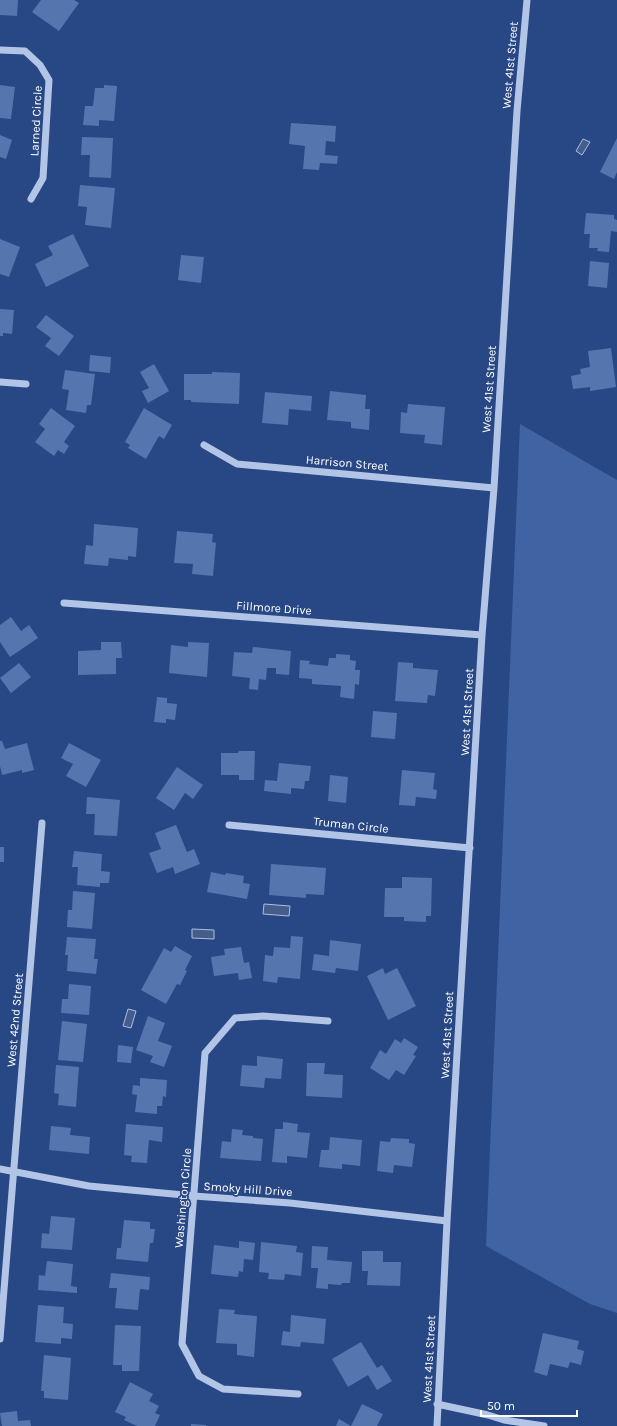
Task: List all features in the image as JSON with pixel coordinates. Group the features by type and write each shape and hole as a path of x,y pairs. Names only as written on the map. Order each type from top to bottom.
{"street":[{"name":"West 41st Street","path":"437,1426 447,1221 482,636 494,488 517,111 527,0"},
{"name":"Larned Circle","path":"0,50 25,51 40,65 49,80 43,178 31,199"},
{"path":"0,382 26,384"},
{"name":"Harrison Street","path":"204,445 237,464 494,488"},
{"name":"Fillmore Drive","path":"64,603 482,636"},
{"name":"West 42nd Street","path":"0,1339 42,823"},
{"name":"Truman Circle","path":"229,824 470,848"},
{"name":"Washington Circle","path":"298,1394 223,1389 199,1376 182,1344 205,1053 235,1018 263,1016 328,1021"},
{"name":"Smoky Hill Drive","path":"0,1168 89,1186 290,1203 447,1221"},
{"path":"437,1404 504,1420 544,1426"}],"shaded area":[{"path":"583,139 590,142 582,155 576,151"},
{"path":"520,424 617,480 617,1313 590,1304 486,1246"},
{"path":"264,904 290,906 289,916 263,914"},
{"path":"192,929 214,930 214,939 192,938"},
{"path":"128,1009 136,1011 131,1028 123,1026"}],"building":[{"path":"0,0 18,0 17,16 0,15"},
{"path":"41,0 74,0 79,3 59,31 32,12"},
{"path":"0,85 15,87 11,119 0,118"},
{"path":"104,85 117,86 114,121 99,120 99,126 83,125 85,106 93,106 95,88 104,88"},
{"path":"291,123 336,126 335,142 326,141 325,155 338,156 337,164 320,163 319,170 303,169 305,146 289,144"},
{"path":"0,135 12,140 6,159 0,157"},
{"path":"82,137 113,138 111,178 89,177 90,155 81,155"},
{"path":"617,138 617,172 614,179 600,172"},
{"path":"80,185 115,188 111,228 85,225 87,207 78,206"},
{"path":"586,213 614,215 614,219 617,220 617,232 611,231 609,252 597,251 598,248 589,248 590,234 584,234"},
{"path":"73,234 89,266 46,287 35,264 53,255 48,246"},
{"path":"0,239 20,247 9,277 0,274"},
{"path":"181,255 204,257 201,283 178,280"},
{"path":"590,261 609,263 607,288 588,286"},
{"path":"0,309 14,310 12,334 3,333 3,336 0,336"},
{"path":"46,315 74,336 59,356 45,346 51,338 36,327"},
{"path":"611,348 616,387 590,391 590,387 573,389 571,376 581,374 580,369 590,367 588,351"},
{"path":"90,355 111,357 110,373 89,371"},
{"path":"154,364 169,391 148,403 142,391 149,388 140,372"},
{"path":"65,370 95,374 91,405 87,405 86,413 66,410 69,390 62,389"},
{"path":"212,372 240,373 239,404 191,402 191,400 184,400 184,374 212,374"},
{"path":"330,391 366,395 365,409 370,409 369,430 351,428 351,422 327,420"},
{"path":"265,392 312,396 311,411 289,409 288,425 262,423"},
{"path":"408,404 445,407 442,445 424,443 425,435 400,433 401,412 407,413"},
{"path":"51,408 75,426 64,442 69,446 64,454 58,450 54,456 35,442 45,429 39,424"},
{"path":"144,408 172,425 164,439 159,436 146,459 128,448 130,445 125,442"},
{"path":"94,524 138,528 136,557 128,556 128,560 109,558 108,566 84,564 86,545 93,546"},
{"path":"177,531 213,534 212,542 216,543 213,576 192,574 193,564 174,563"},
{"path":"11,617 21,631 29,625 38,638 10,657 0,642 0,625"},
{"path":"101,642 121,642 122,658 116,658 116,674 78,675 78,651 101,650"},
{"path":"188,642 209,643 207,677 169,673 171,645 188,647"},
{"path":"253,647 291,651 289,675 276,674 276,668 267,668 266,680 259,679 258,690 249,689 250,678 232,676 234,652 252,653"},
{"path":"336,654 350,655 350,660 356,661 355,670 360,670 359,685 355,684 354,699 340,697 341,686 312,684 312,679 299,678 300,660 310,661 309,664 328,666 329,658 336,658"},
{"path":"398,662 413,663 413,668 438,670 435,696 428,695 427,703 395,701"},
{"path":"19,663 31,677 11,693 0,678"},
{"path":"157,697 167,698 167,703 177,704 175,720 166,719 166,723 154,722"},
{"path":"373,711 397,713 395,739 371,737"},
{"path":"0,741 2,741 5,749 27,743 34,770 22,773 22,770 2,775 0,766"},
{"path":"69,743 101,760 86,787 66,776 73,764 61,758"},
{"path":"239,751 255,751 254,780 239,780 239,775 221,775 221,753 238,753"},
{"path":"279,763 311,766 309,781 305,781 304,789 291,788 291,794 264,791 265,780 277,781"},
{"path":"177,767 203,785 193,799 185,793 174,810 156,798"},
{"path":"402,770 435,773 433,789 437,790 436,799 416,797 415,806 399,805"},
{"path":"330,775 348,777 346,803 328,801"},
{"path":"87,797 120,800 117,836 94,835 95,814 86,814"},
{"path":"176,825 187,852 194,849 200,864 175,874 173,867 157,873 149,853 161,849 155,833"},
{"path":"0,847 4,847 4,862 0,862"},
{"path":"74,851 102,854 101,871 110,872 109,883 100,883 100,887 77,885 78,867 72,867"},
{"path":"271,864 326,868 324,895 306,894 306,898 269,895"},
{"path":"211,872 225,875 226,873 244,876 243,883 250,884 247,899 207,892"},
{"path":"402,877 432,878 431,916 426,916 426,922 404,921 404,917 384,917 385,888 402,888"},
{"path":"73,891 95,893 92,929 67,927 68,910 72,910"},
{"path":"291,936 303,937 300,979 278,977 277,983 263,981 265,955 273,956 274,947 290,948"},
{"path":"67,937 96,939 94,959 98,959 96,974 67,971 68,955 65,955"},
{"path":"330,940 361,944 358,971 336,968 335,973 312,970 314,954 329,956"},
{"path":"175,946 192,956 180,985 177,984 166,1004 141,990 164,948 171,952"},
{"path":"241,947 244,963 249,962 252,978 239,980 238,973 214,976 211,957 225,955 224,949"},
{"path":"383,968 385,974 397,968 416,1006 388,1020 367,976"},
{"path":"69,984 91,986 89,1015 61,1013 62,999 68,999"},
{"path":"148,1016 165,1023 158,1041 172,1046 164,1067 150,1062 153,1056 136,1050"},
{"path":"62,1021 87,1024 83,1062 58,1060"},
{"path":"404,1038 418,1047 413,1055 416,1056 404,1075 396,1070 389,1080 370,1068 380,1050 386,1054 395,1039 401,1043"},
{"path":"118,1045 133,1047 131,1063 117,1062"},
{"path":"257,1056 283,1059 281,1079 265,1078 264,1088 240,1086 242,1065 257,1066"},
{"path":"307,1063 325,1063 324,1074 343,1075 342,1098 306,1096"},
{"path":"56,1065 79,1067 76,1107 58,1105 59,1094 54,1093"},
{"path":"140,1078 167,1080 166,1097 163,1096 162,1106 157,1106 157,1114 135,1112 137,1095 132,1094 133,1085 140,1086"},
{"path":"283,1122 298,1124 297,1132 310,1133 307,1158 287,1156 287,1163 272,1162 275,1129 283,1129"},
{"path":"126,1124 163,1127 162,1142 149,1140 147,1163 131,1162 132,1156 124,1155"},
{"path":"51,1126 71,1128 70,1135 90,1137 89,1154 49,1150"},
{"path":"232,1129 243,1130 242,1135 263,1139 261,1161 220,1158 222,1141 231,1142"},
{"path":"330,1137 362,1140 360,1166 342,1164 342,1169 319,1167 321,1150 329,1150"},
{"path":"391,1138 409,1139 409,1143 415,1144 412,1167 394,1165 393,1173 377,1171 380,1141 390,1142"},
{"path":"51,1216 75,1218 72,1250 41,1248 42,1233 49,1234"},
{"path":"124,1220 150,1222 150,1229 155,1229 153,1243 150,1243 148,1262 116,1259 117,1248 121,1248"},
{"path":"239,1241 255,1243 253,1260 244,1259 243,1272 239,1271 238,1277 211,1274 214,1245 239,1248"},
{"path":"261,1242 297,1246 296,1252 303,1253 301,1276 285,1274 284,1280 268,1279 269,1273 259,1272"},
{"path":"312,1246 328,1247 327,1260 352,1262 350,1283 342,1283 341,1285 328,1284 328,1289 316,1288 318,1268 311,1268"},
{"path":"362,1251 383,1251 383,1262 401,1262 400,1286 367,1285 368,1271 362,1271"},
{"path":"47,1261 73,1264 71,1286 77,1287 77,1293 38,1290 39,1275 45,1276"},
{"path":"111,1273 150,1277 149,1290 140,1289 138,1310 115,1308 117,1288 109,1288"},
{"path":"38,1305 64,1307 63,1323 73,1324 72,1339 61,1338 61,1344 35,1342"},
{"path":"219,1309 235,1310 234,1314 257,1316 254,1357 237,1355 237,1344 216,1343"},
{"path":"291,1315 326,1319 324,1344 301,1342 300,1347 281,1345 283,1331 290,1332"},
{"path":"115,1325 141,1326 139,1371 122,1371 122,1365 113,1365"},
{"path":"543,1333 579,1341 577,1349 584,1351 581,1365 570,1362 568,1368 550,1364 547,1376 534,1372"},
{"path":"361,1342 377,1368 382,1365 392,1381 377,1390 368,1375 348,1387 332,1359"},
{"path":"44,1355 71,1358 68,1400 44,1398 44,1391 41,1391"},
{"path":"130,1382 153,1394 149,1401 159,1406 155,1413 160,1415 155,1426 137,1426 124,1420 126,1417 115,1412"},
{"path":"362,1404 383,1414 377,1426 351,1426"},
{"path":"17,1411 18,1421 30,1420 31,1426 2,1426 0,1413"},
{"path":"339,1419 351,1426 336,1426"},
{"path":"191,1424 206,1425 206,1426 191,1426"}]}
